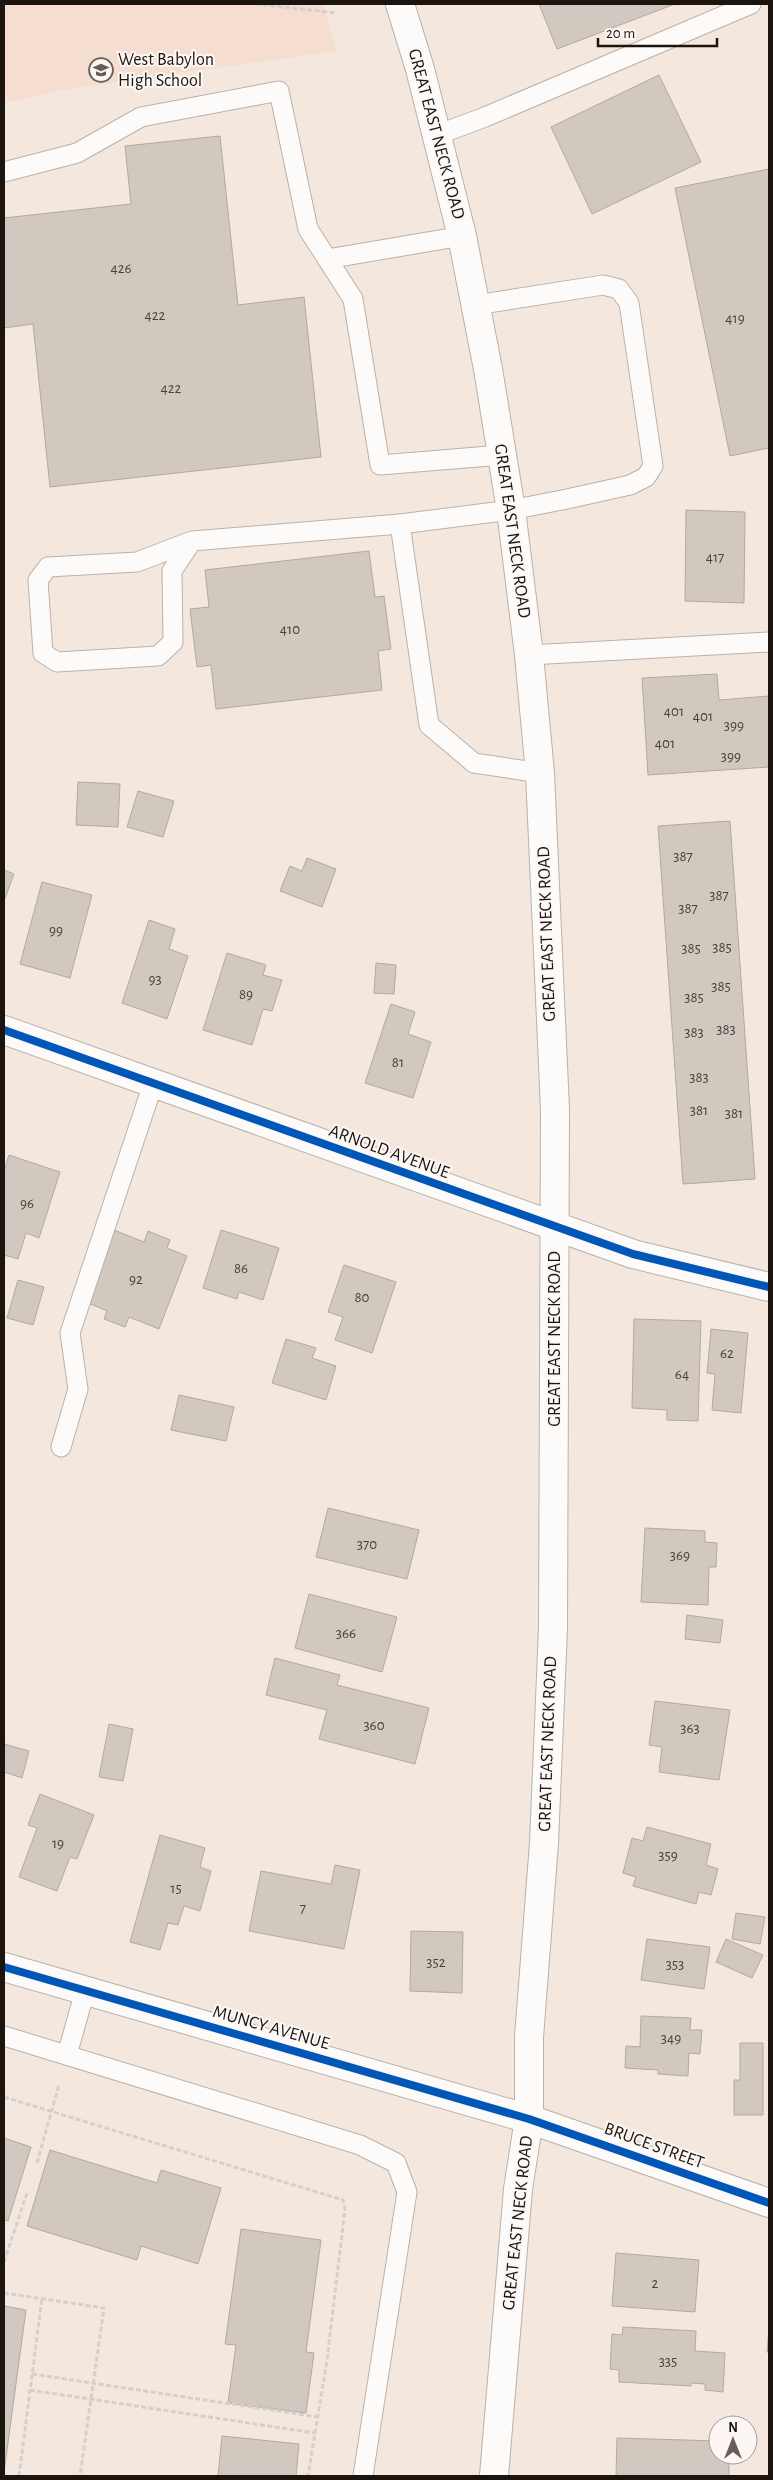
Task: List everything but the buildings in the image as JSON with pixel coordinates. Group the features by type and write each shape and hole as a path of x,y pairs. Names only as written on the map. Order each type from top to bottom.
{"main road":[{"name":"GREAT EAST NECK ROAD","path":"400,4 437,134 462,236 476,305 511,510 540,773 555,1110 553,1628 544,1843 528,2037 529,2119 518,2189 494,2476"},
{"name":"ARNOLD AVENUE","path":"4,1030 633,1254 769,1287"},
{"name":"MUNCY AVENUE","path":"4,1967 529,2119"},
{"name":"BRUCE STREET","path":"529,2119 769,2203"}],"lane":[{"path":"437,134 485,117 751,4"},
{"path":"4,172 77,153 141,117 279,91 308,229 353,299 380,465 502,455"},
{"path":"327,259 462,236"},
{"path":"192,541 172,571 173,642 158,656 57,662 43,653 38,580 48,567 137,562 192,541 400,524 511,510 630,485 646,477 653,466 629,303 619,289 603,285 476,305"},
{"path":"400,524 429,725 474,763 540,773"},
{"path":"528,655 769,642"},
{"path":"61,1447 78,1389 70,1333 153,1084"},
{"path":"67,2055 85,1991"},
{"path":"4,2036 360,2145 396,2163 407,2192 363,2476"}],"path":[{"path":"255,4 337,13"},
{"path":"37,2163 67,2055"},
{"path":"4,2097 343,2200 345,2209 327,2360 308,2476"},
{"path":"4,2262 27,2193"},
{"path":"4,2292 104,2308 80,2476"},
{"path":"19,2476 42,2298"},
{"path":"32,2374 318,2417"},
{"path":"30,2390 315,2433"}],"shaded area":[{"name":"West Babylon High School","path":"4,4 323,4 336,51 61,90 4,103"}],"cycle path":[{"path":"4,1030 633,1254 769,1287"},
{"path":"4,1967 529,2119 769,2203"}],"place":[{"name":"West Babylon High School","path":"101,70"}]}
